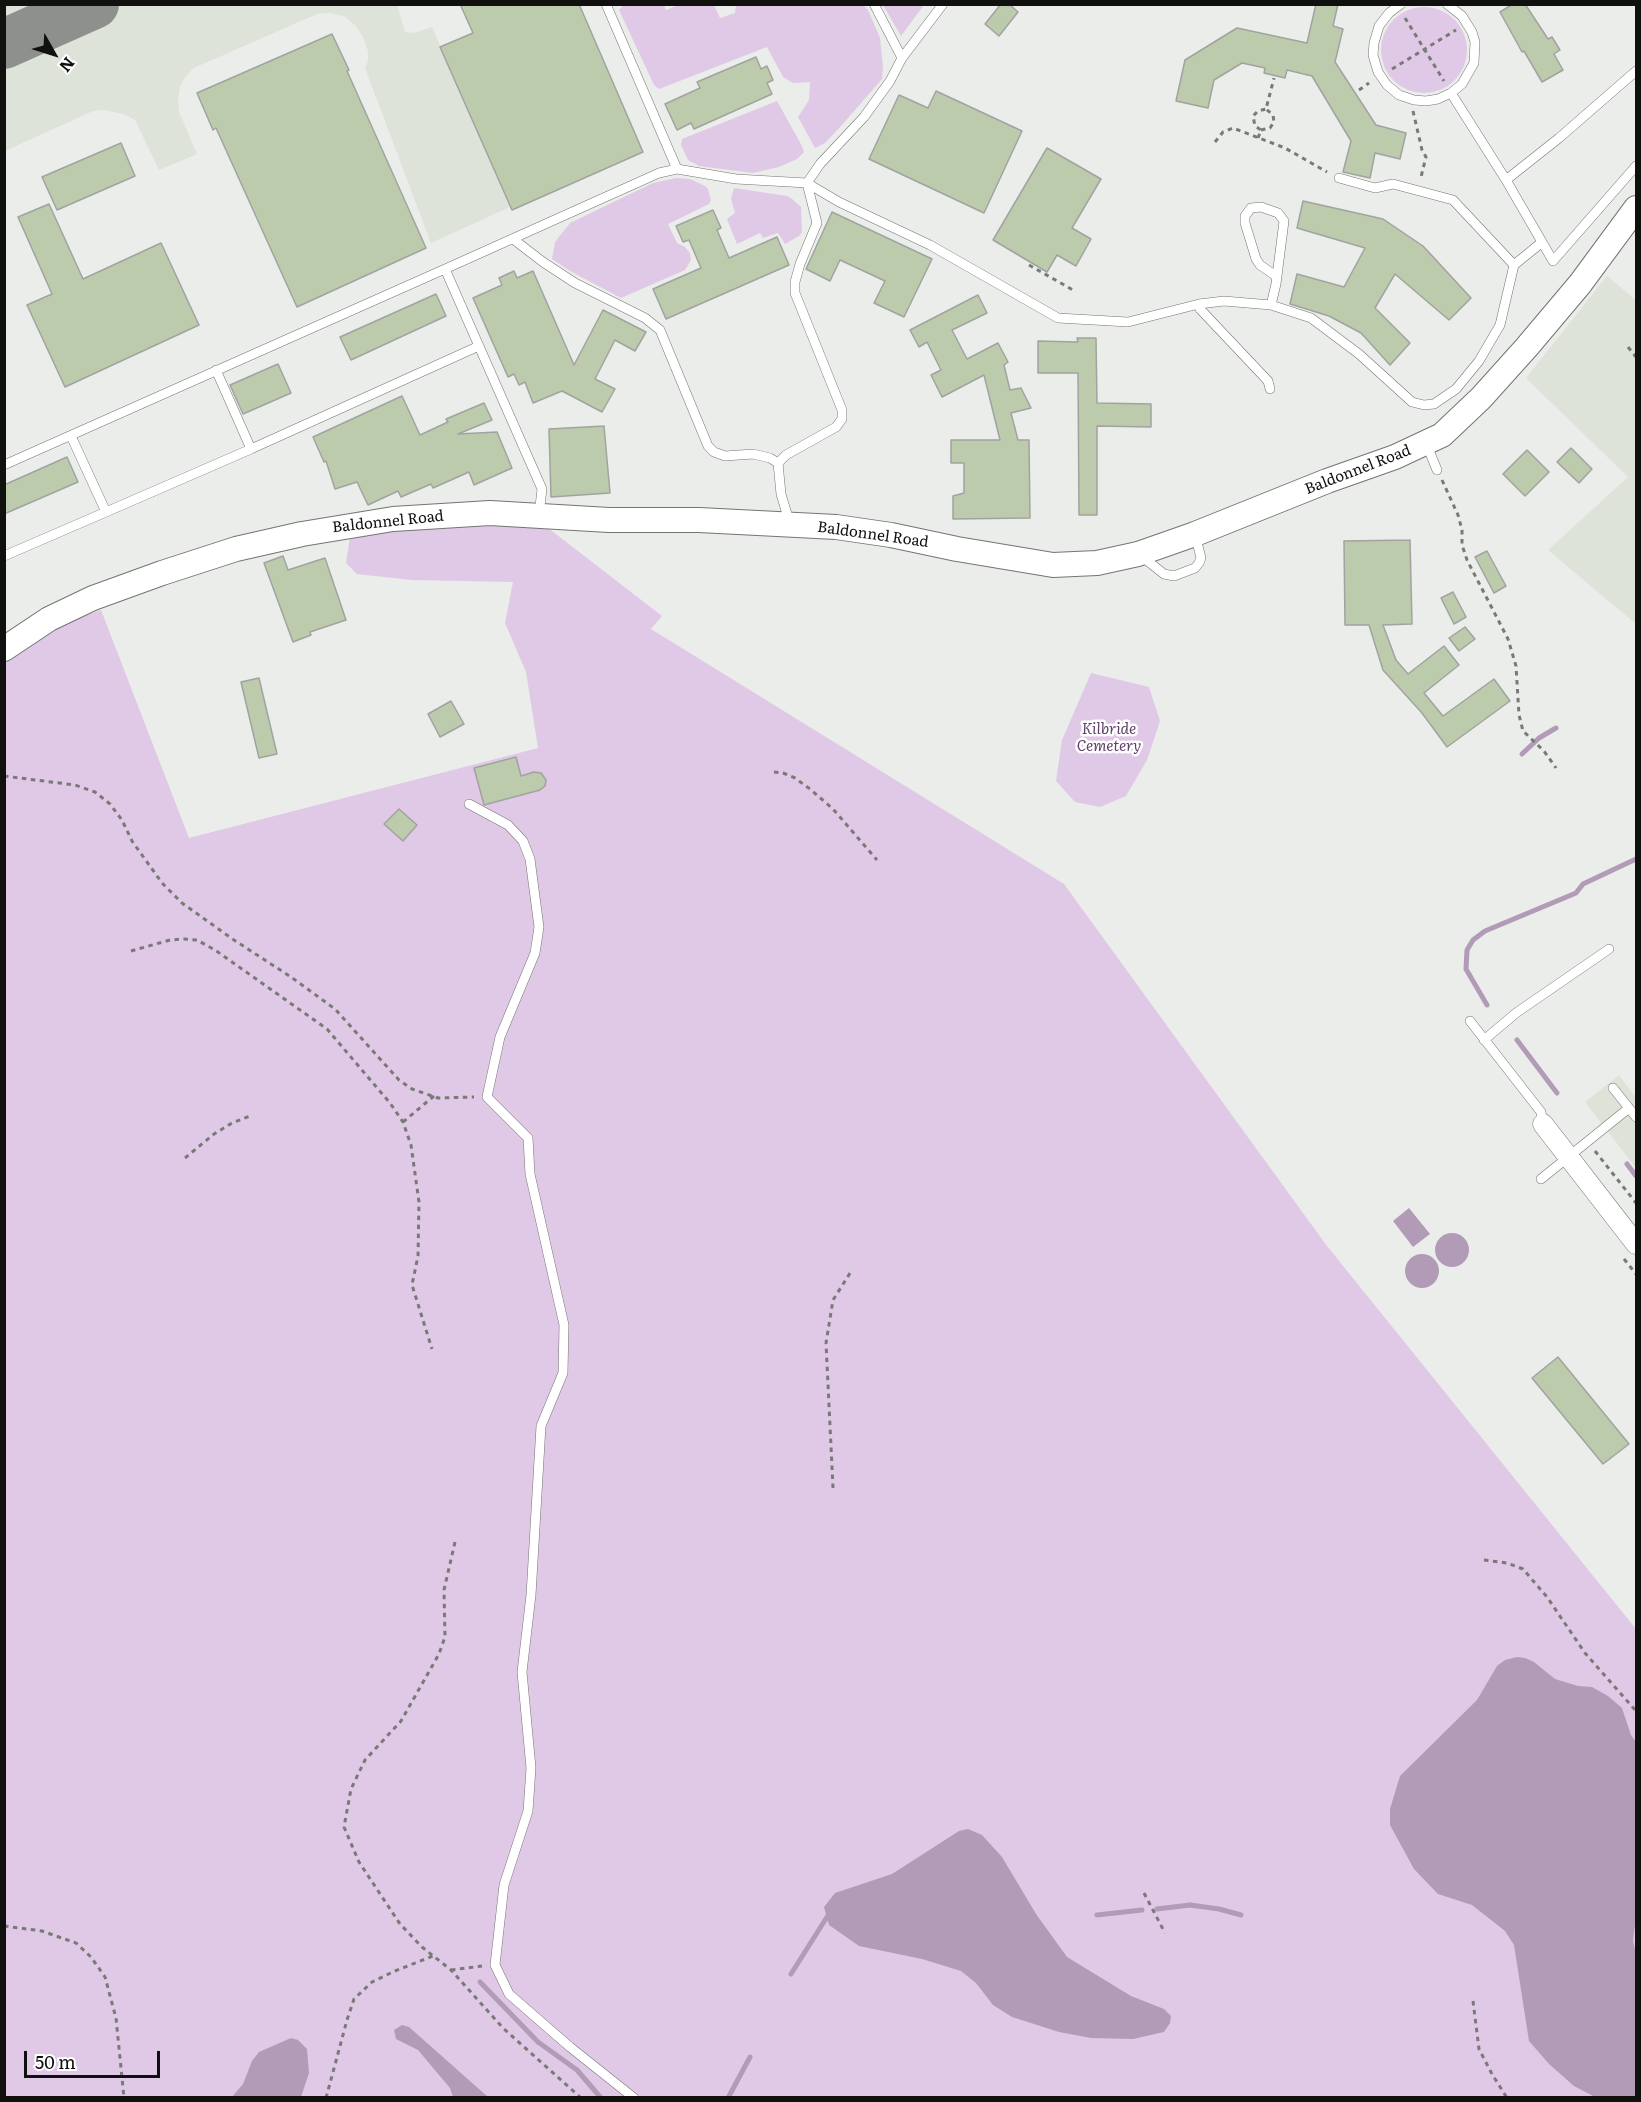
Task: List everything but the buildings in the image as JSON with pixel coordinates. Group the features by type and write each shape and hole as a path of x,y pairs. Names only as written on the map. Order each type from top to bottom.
{"street":[{"name":"Baldonnel Road","path":"4,650 49,619 93,598 162,573 236,549 313,531 393,519 490,513 609,520 699,520 836,527 1053,565 1097,563 1138,554 1395,457 1426,443 1454,425 1489,389 1580,284 1636,208"},
{"path":"1543,1124 1636,1244"}],"lane":[{"path":"874,4 902,58"},
{"path":"778,463 786,455 836,427 842,419 842,410 795,293 795,282 800,264 817,223 807,183 820,164 864,117 890,81 902,58 943,4"},
{"path":"1399,6 1389,13 1376,34 1373,55 1380,76 1399,94 1414,100 1438,99 1451,93 1462,84 1474,63 1475,42 1468,23 1447,4"},
{"path":"608,5 677,170"},
{"path":"1506,180 1559,138 1636,71"},
{"path":"1451,93 1506,180 1553,261 1636,166"},
{"path":"4,465 659,172 677,170 718,177 807,183 838,202 930,245 1058,318 1128,321 1199,304 1224,302 1271,305 1311,318 1359,354 1412,402 1424,405 1434,404 1456,389 1479,361 1500,325 1514,265 1541,243"},
{"path":"1340,178 1375,188 1393,184 1453,200 1514,265"},
{"path":"1271,305 1276,276 1284,221 1278,213 1261,207 1251,208 1245,216 1245,223 1257,259 1260,265 1276,276"},
{"path":"513,239 575,283 645,318 660,330 708,446 714,452 725,456 753,454 770,458 778,463"},
{"path":"445,269 542,489 538,515"},
{"path":"1199,304 1200,309 1268,381 1270,389"},
{"path":"4,556 479,346"},
{"path":"216,370 250,449"},
{"path":"71,435 106,512"},
{"path":"1426,443 1437,470"},
{"path":"778,463 781,494 790,524"},
{"path":"1138,554 1164,574 1174,576 1195,568 1199,563 1201,558 1195,534"},
{"path":"469,804 508,825 523,841 530,859 539,927 535,952 500,1038 487,1097 528,1138 530,1174 564,1325 563,1373 541,1426 531,1595 522,1672 531,1768 528,1811 504,1885 495,1965 510,1994 570,2047 634,2097"},
{"path":"1484,1040 1516,1013 1609,949"},
{"path":"1470,1021 1541,1112 1543,1124"},
{"path":"1613,1088 1636,1117"},
{"path":"1541,1179 1629,1108"}],"path":[{"path":"1399,6 1451,93"},
{"path":"1359,90 1468,23"},
{"path":"1266,109 1274,78"},
{"path":"1414,100 1412,108 1425,157 1419,191"},
{"path":"1266,109 1273,115 1274,122 1270,128 1261,130 1255,126 1253,116 1258,111 1266,109"},
{"path":"1215,142 1223,132 1233,128 1285,148 1340,178"},
{"path":"1258,138 1261,130"},
{"path":"1029,265 1073,290"},
{"path":"1628,347 1636,357"},
{"path":"1437,470 1458,514 1462,530 1462,545 1467,560 1508,639 1516,666 1519,715 1523,731 1544,751 1556,768"},
{"path":"774,772 795,778 810,789 833,809 878,860"},
{"path":"4,776 75,784 95,792 110,804 122,820 132,841 162,883 182,903 335,1009 399,1080 412,1089 434,1096 487,1097"},
{"path":"131,951 170,939 197,940 215,950 327,1029 390,1103 404,1122 411,1145 419,1202 418,1256 412,1285 432,1349"},
{"path":"404,1122 434,1096"},
{"path":"185,1158 214,1134 250,1116"},
{"path":"1587,1141 1636,1203"},
{"path":"833,1488 826,1343 833,1300 852,1270"},
{"path":"455,1542 444,1590 445,1637 439,1654 401,1721 365,1760 351,1789 344,1827 359,1862 400,1924 422,1947 451,1970 503,2028 581,2097"},
{"path":"1484,1560 1507,1563 1523,1569 1546,1597 1585,1653 1636,1711"},
{"path":"1144,1893 1165,1934"},
{"path":"4,1926 42,1931 76,1943 91,1957 101,1971 105,1977 116,2018 124,2097"},
{"path":"326,2097 346,2020 354,1999 372,1982 433,1956"},
{"path":"451,1970 495,1965"},
{"path":"1473,2001 1479,2049 1507,2097"}],"shaded area":[{"path":"4,5 397,5 405,32 414,33 432,27 510,207 431,243 365,68 368,51 363,37 356,26 344,16 329,13 317,14 194,68 185,77 180,87 179,112 197,154 159,170 135,120 124,114 104,110 93,111 5,151"},
{"path":"1607,276 1636,300 1636,624 1548,550 1628,477 1526,378"},
{"path":"1619,1075 1636,1098 1636,1168 1585,1102"},
{"path":"1409,1208 1430,1234 1413,1247 1393,1221"},
{"path":"1452,1233 1464,1238 1469,1250 1464,1262 1452,1267 1440,1262 1435,1250 1440,1238"},
{"path":"1422,1254 1434,1259 1439,1271 1434,1283 1422,1288 1410,1283 1405,1271 1410,1259"},
{"path":"1517,1657 1534,1662 1555,1679 1578,1686 1592,1687 1608,1696 1622,1708 1631,1735 1636,1742 1636,1917 1633,1941 1636,1954 1636,2097 1595,2097 1574,2086 1549,2064 1529,2041 1514,1945 1505,1931 1472,1905 1438,1894 1414,1869 1390,1825 1390,1809 1400,1776 1477,1700 1497,1666 1505,1660"},
{"path":"968,1829 982,1835 1002,1857 1036,1914 1067,1957 1131,1996 1164,2009 1171,2016 1170,2023 1164,2032 1133,2039 1091,2038 1059,2032 1012,2017 993,2005 976,1983 961,1971 922,1959 859,1946 829,1925 824,1907 835,1893 892,1874 959,1831"},
{"path":"402,2025 409,2027 488,2097 453,2097 450,2088 418,2050 396,2039 394,2030"},
{"path":"291,2038 298,2040 307,2049 309,2073 301,2097 232,2097 243,2084 252,2061 259,2052"}],"green space":[{"path":"624,4 664,5 666,10 679,5 714,5 720,18 735,13 736,5 863,5 868,10 880,38 882,79 825,143 815,148 798,117 809,100 810,82 793,83 783,77 767,47 659,89 654,85 619,10"},
{"path":"883,5 924,5 901,36"},
{"path":"1424,7 1441,10 1455,19 1464,33 1467,50 1464,67 1455,81 1441,90 1424,93 1407,90 1393,81 1384,67 1381,50 1384,33 1393,19 1407,10"},
{"path":"777,101 802,146 804,152 797,159 779,167 753,173 699,166 688,160 681,145 682,139"},
{"path":"676,178 690,179 705,186 711,200 709,204 668,224 677,243 690,253 691,260 685,270 621,298 552,259 555,242 570,223 653,183"},
{"path":"734,188 791,198 801,207 802,232 785,244 778,233 763,238 760,233 737,244 727,219 735,213 731,199"},
{"path":"482,520 543,524 662,616 651,629 1064,884 1327,1246 1636,1629 1636,2097 5,2097 5,662 58,626 101,610 189,838 538,748 526,672 505,623 513,582 412,580 357,574 346,563 350,537"},
{"name":"Kilbride Cemetery","path":"1091,673 1149,687 1160,721 1147,760 1126,796 1100,807 1075,802 1056,781 1062,740"}],"waterway":[{"path":"1522,754 1539,738 1556,728"},
{"path":"1487,1005 1466,969 1467,950 1473,940 1485,931 1576,893 1583,884 1636,859"},
{"path":"1517,1040 1557,1093"},
{"path":"1627,1164 1636,1176"},
{"path":"1157,1909 1190,1905 1241,1915"},
{"path":"1097,1915 1142,1910"},
{"path":"791,1974 827,1917"},
{"path":"480,1982 538,2042 577,2070 601,2098"},
{"path":"728,2098 750,2057"}],"taxiway":[{"path":"4,44 94,4"}]}
